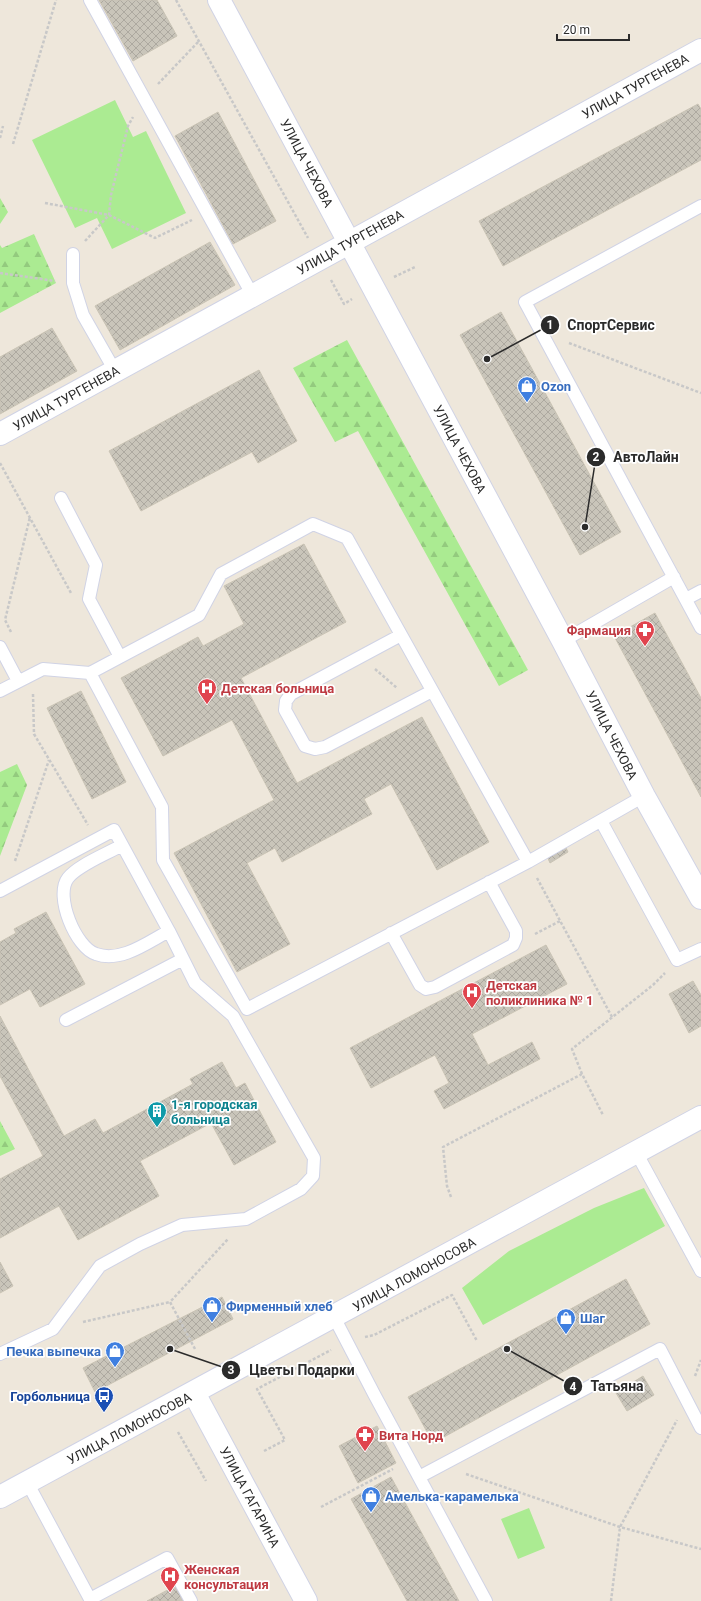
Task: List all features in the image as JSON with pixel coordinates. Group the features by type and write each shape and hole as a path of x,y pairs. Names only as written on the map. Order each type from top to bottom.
{"street":[{"name":"УЛИЦА ЧЕХОВА","path":"219,0 563,641 644,796 701,898"},
{"name":"УЛИЦА ТУРГЕНЕВА","path":"0,434 701,50"},
{"name":"УЛИЦА ЛОМОНОСОВА","path":"0,1497 701,1117"},
{"name":"УЛИЦА ГАГАРИНА","path":"194,1393 306,1601"}],"lane":[{"path":"90,0 253,296"},
{"path":"701,206 525,302 701,628"},
{"path":"73,254 73,284 83,315 115,371"},
{"path":"61,498 96,564 89,599 120,657"},
{"path":"0,691 43,668 90,673 199,615 221,574 313,524 347,538 528,862"},
{"path":"563,641 674,576"},
{"path":"686,599 701,591"},
{"path":"401,635 291,694 286,701 285,710 305,746 315,749 325,747 432,691"},
{"path":"0,647 18,681"},
{"path":"90,673 162,807 163,860 246,1009 528,862 644,796"},
{"path":"601,821 677,960 701,949"},
{"path":"0,1354 53,1328 100,1266 140,1244 182,1225 246,1219 301,1189 313,1176 314,1158 233,1016 195,984 169,931 114,830 3,889"},
{"path":"122,846 73,872 66,880 64,903 67,916 84,948 96,955 126,954 169,931"},
{"path":"391,933 420,985 426,988 435,987 513,945 516,938 516,931 489,882"},
{"path":"66,1020 183,959"},
{"path":"636,1152 701,1271"},
{"path":"334,1317 486,1601"},
{"path":"419,1477 660,1349 701,1428"},
{"path":"27,1482 88,1600 167,1558 190,1601"}],"path":[{"path":"13,144 56,0"},
{"path":"176,0 309,240"},
{"path":"73,254 109,215 111,195 128,126 144,98 198,40"},
{"path":"0,138 3,126"},
{"path":"45,203 109,215 155,238 207,213"},
{"path":"390,278 415,267"},
{"path":"0,273 73,284"},
{"path":"329,276 344,304 358,296"},
{"path":"542,333 701,393"},
{"path":"0,463 73,598"},
{"path":"360,657 413,701"},
{"path":"3,889 50,760"},
{"path":"528,862 612,1017"},
{"path":"513,945 560,921"},
{"path":"603,1115 582,1074 572,1049 653,985 677,960"},
{"path":"451,1197 447,1186 443,1147 582,1074"},
{"path":"53,1328 170,1302 246,1219"},
{"path":"264,1451 285,1440 257,1389 347,1341 374,1336 452,1295 477,1341"},
{"path":"170,1302 195,1349"},
{"path":"611,1601 620,1527 687,1400"},
{"path":"178,1432 206,1481"},
{"path":"321,1507 410,1460"},
{"path":"441,1465 620,1527 701,1549"}],"green space":[{"path":"115,100 133,137 146,131 186,213 112,249 97,218 75,228 32,140"},
{"path":"0,198 8,212 0,224"},
{"path":"34,234 56,283 0,313 0,245 2,248"},
{"path":"347,340 528,670 499,686 358,431 335,442 293,368"},
{"path":"17,764 27,785 0,856 0,772"},
{"path":"0,1121 15,1149 0,1156"},
{"path":"644,1188 665,1226 483,1325 462,1288 509,1251 594,1208"},
{"path":"529,1508 545,1548 518,1559 501,1519"}],"building":[{"path":"99,0 157,0 177,36 133,61"},
{"path":"698,104 701,109 701,160 503,266 479,221"},
{"path":"218,112 276,221 233,244 175,136"},
{"path":"210,242 235,285 120,350 95,306"},
{"path":"501,312 621,532 580,555 460,335"},
{"path":"52,328 77,371 0,414 0,357"},
{"path":"259,370 297,441 258,463 252,452 141,511 109,451"},
{"path":"304,544 346,622 241,678 297,783 422,717 489,842 437,870 391,784 364,799 372,814 282,862 275,848 247,863 290,944 237,972 174,853 274,800 232,720 163,756 121,678 198,637 203,646 244,624 224,586"},
{"path":"655,613 701,698 701,797 614,636"},
{"path":"81,691 126,782 92,799 47,708"},
{"path":"565,846 568,852 550,863 547,856"},
{"path":"46,912 85,984 40,1007 30,989 0,1005 0,942 16,933 14,929"},
{"name":"Детская поликлиника № 1","path":"546,945 567,984 472,1034 488,1065 532,1042 540,1059 444,1109 434,1091 449,1083 435,1055 371,1088 350,1048"},
{"path":"693,981 701,995 701,1026 689,1033 669,994"},
{"name":"1-я городская больница","path":"0,1016 64,1136 95,1119 103,1133 193,1084 190,1079 222,1062 236,1088 245,1083 276,1142 234,1165 211,1123 140,1161 159,1196 78,1240 59,1206 0,1238 0,1179 43,1156 0,1076"},
{"path":"0,1262 13,1286 0,1293"},
{"path":"626,1279 650,1324 433,1443 408,1397"},
{"path":"222,1297 233,1319 95,1392 83,1368"},
{"path":"643,1376 654,1395 627,1411 616,1393"},
{"path":"377,1426 396,1463 358,1483 339,1446"},
{"path":"391,1477 459,1601 407,1601 351,1499"},
{"name":"Женская консультация","path":"175,1586 183,1601 147,1601"}],"place":[{"name":"СпортСервис","path":"487,359"},
{"name":"Ozon","path":"527,403"},
{"name":"АвтоЛайн","path":"585,527"},
{"name":"Фармация","path":"645,647"},
{"name":"Детская больница","path":"207,705"},
{"name":"Детская поликлиника № 1","path":"472,1009"},
{"name":"1-я городская больница","path":"157,1128"},
{"name":"Фирменный хлеб","path":"212,1323"},
{"name":"Шаг","path":"566,1335"},
{"name":"Цветы Подарки","path":"170,1349"},
{"name":"Татьяна","path":"507,1349"},
{"name":"Печка выпечка","path":"115,1368"},
{"name":"Горбольница","path":"104,1413"},
{"name":"Вита Норд","path":"365,1452"},
{"name":"Амелька-карамелька","path":"371,1513"},
{"name":"Женская консультация","path":"170,1593"}]}
